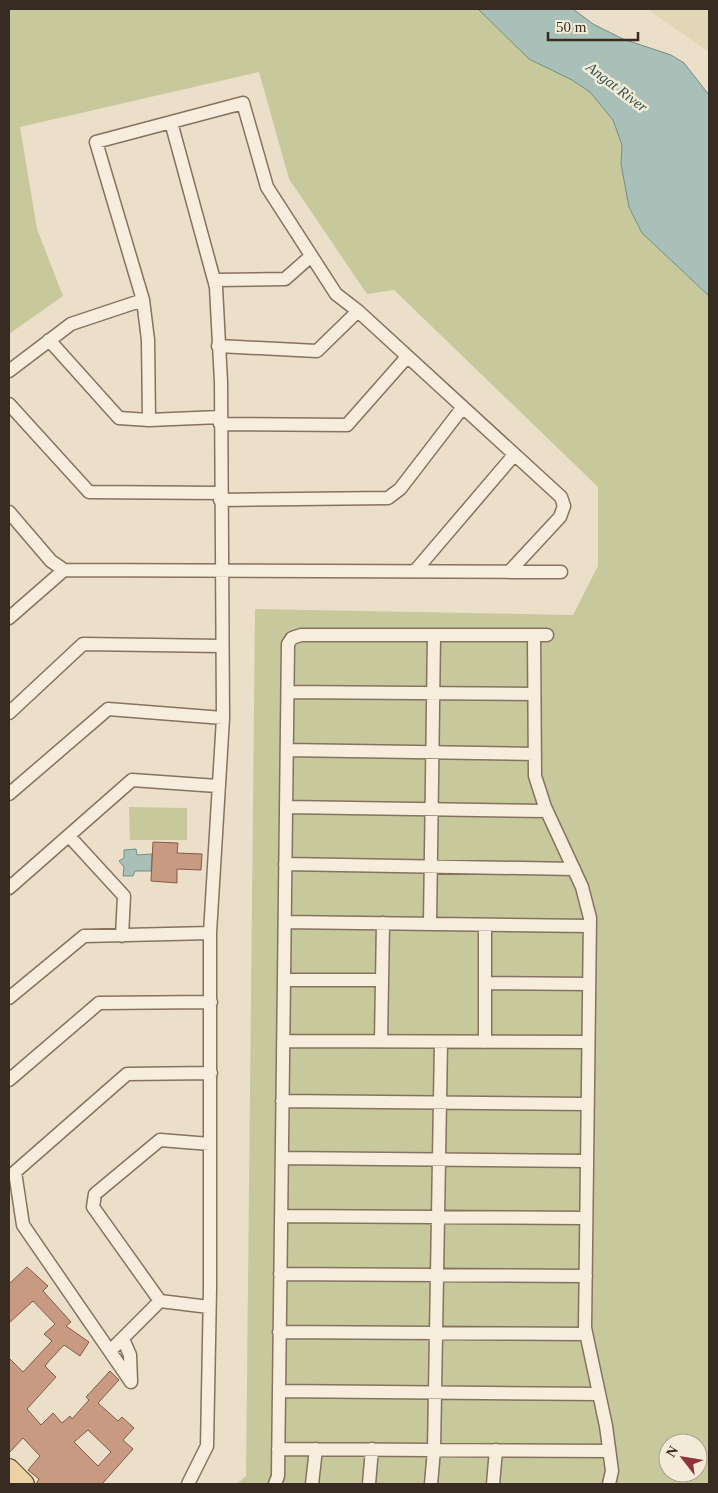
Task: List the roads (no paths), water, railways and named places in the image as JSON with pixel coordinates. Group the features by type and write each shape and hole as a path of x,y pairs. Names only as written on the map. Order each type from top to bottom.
{"main road":[{"path":"9,1469 24,1484"}],"street":[{"path":"148,420 148,340 143,300 96,142 243,103 267,187 310,257 336,294 463,406 561,497 564,506 560,517 508,572"},
{"path":"171,122 214,280 218,346 222,571 223,718 217,786 210,933 211,1073 207,1446 188,1484"},
{"path":"214,280 285,279 310,257"},
{"path":"9,371 71,324 143,300"},
{"path":"218,346 317,351 358,312"},
{"path":"49,340 119,418 148,420 348,425 407,357"},
{"path":"9,404 89,492 388,498 400,490 463,406"},
{"path":"415,571 514,455"},
{"path":"9,512 51,561 64,570 561,572"},
{"path":"9,618 64,570"},
{"path":"430,924 434,635"},
{"path":"275,1484 278,1476 288,644 296,636 434,635 541,635 534,694 535,776 547,811 586,898 590,926 586,1334 609,1451 612,1478 609,1484"},
{"path":"9,713 84,644 222,646"},
{"path":"288,692 534,694"},
{"path":"9,794 108,709 223,718"},
{"path":"287,750 535,754"},
{"path":"9,888 132,780 217,786"},
{"path":"286,807 547,811"},
{"path":"69,836 124,896 122,936"},
{"path":"285,864 574,869"},
{"path":"285,922 590,926"},
{"path":"380,1041 382,923"},
{"path":"485,924 485,1042"},
{"path":"9,998 84,936 210,933"},
{"path":"284,980 381,980"},
{"path":"485,983 589,984"},
{"path":"9,1080 99,1003 211,1002"},
{"path":"283,1041 588,1042"},
{"path":"431,1484 434,1450 440,1042"},
{"path":"123,1339 130,1355 131,1382 23,1225 12,1167 127,1074 211,1073"},
{"path":"282,1101 588,1104"},
{"path":"209,1307 160,1301 92,1207 95,1194 160,1140 210,1144"},
{"path":"282,1158 587,1161"},
{"path":"281,1216 586,1218"},
{"path":"280,1274 586,1276"},
{"path":"110,1351 160,1301"},
{"path":"279,1332 586,1334"},
{"path":"279,1392 599,1394"},
{"path":"278,1449 609,1451"},
{"path":"312,1484 316,1449"},
{"path":"369,1484 372,1449"},
{"path":"493,1484 496,1450"}],"water":[{"name":"Angat River","path":"478,9 573,9 593,24 623,39 671,55 684,63 709,95 709,296 642,233 629,207 621,164 622,145 613,120 590,92 572,80 529,59"},
{"path":"136,849 137,855 152,854 151,871 135,871 133,876 123,876 124,867 119,861 124,858 124,850"}]}
